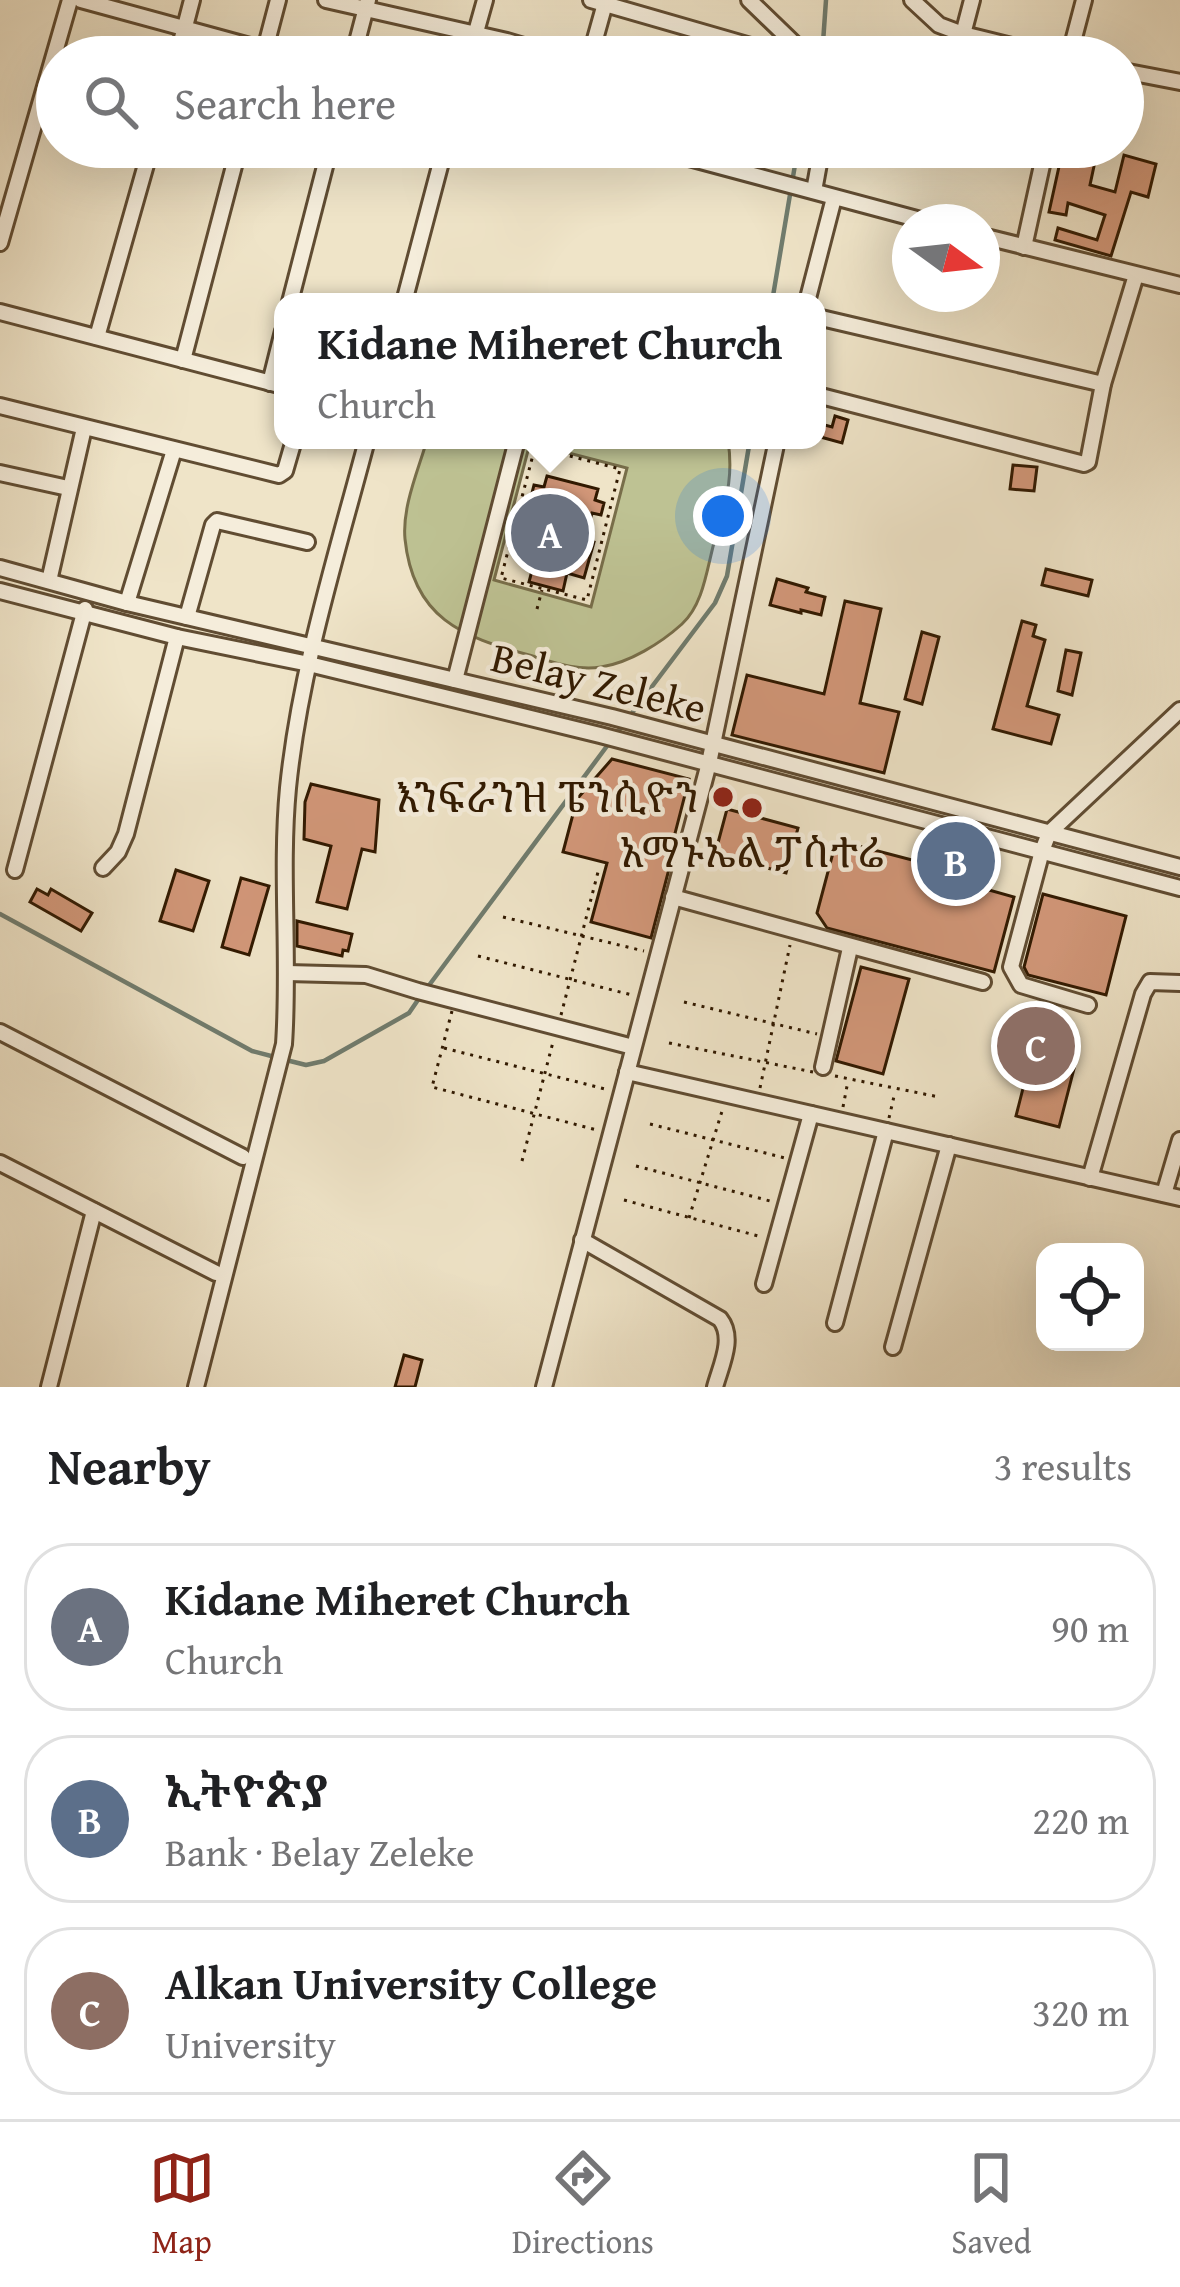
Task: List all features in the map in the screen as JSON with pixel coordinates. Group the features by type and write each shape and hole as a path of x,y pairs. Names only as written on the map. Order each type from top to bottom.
{"street":[{"path":"60,36 70,0"},
{"path":"183,36 192,0"},
{"path":"269,36 278,0"},
{"path":"326,0 366,5 479,36"},
{"path":"475,35 485,0"},
{"path":"748,0 786,36"},
{"path":"912,0 939,26 971,36"},
{"path":"963,34 972,0"},
{"path":"1075,36 1084,0"},
{"path":"88,1 209,36"},
{"path":"594,36 600,1 718,36"},
{"path":"358,36 366,5"},
{"path":"1144,75 1180,82"},
{"path":"0,243 36,118"},
{"path":"97,338 145,168"},
{"path":"183,360 233,168"},
{"path":"292,293 325,168"},
{"path":"406,293 439,168"},
{"path":"728,168 892,213"},
{"path":"809,189 816,168"},
{"path":"1024,247 1039,168"},
{"path":"809,293 834,198"},
{"path":"1000,241 1180,285"},
{"path":"826,397 1079,465 1088,462 1103,384 1136,274"},
{"path":"0,312 274,383"},
{"path":"826,319 1103,384"},
{"path":"0,406 279,475 285,471 291,449"},
{"path":"49,581 84,428"},
{"path":"196,1387 284,1044 288,788 313,645 365,449"},
{"path":"455,680 515,449"},
{"path":"544,1387 710,764 775,449"},
{"path":"127,603 174,450"},
{"path":"0,472 68,488"},
{"path":"188,617 217,520 307,542"},
{"name":"Belay Zeleke","path":"0,568 127,603 638,724 1180,867"},
{"name":"Belay Zeleke","path":"0,591 629,742 1180,888"},
{"path":"15,870 89,592"},
{"path":"103,868 126,834 177,637"},
{"path":"1088,1005 1021,986 1011,967 1042,851 1049,833 1180,710"},
{"path":"673,897 983,982"},
{"path":"823,1067 850,947"},
{"path":"287,973 366,974 633,1047"},
{"path":"1090,1178 1143,994 1150,982 1180,983"},
{"path":"0,1032 243,1157"},
{"path":"627,1072 1172,1196 1180,1140"},
{"path":"764,1284 811,1114"},
{"path":"835,1323 886,1131"},
{"path":"893,1347 949,1145"},
{"path":"0,1163 217,1273"},
{"path":"49,1387 94,1211"},
{"path":"582,1240 720,1319 728,1329 716,1387"}],"path":[{"path":"534,449 501,578 587,600 620,469 543,449"},
{"path":"537,609 542,588"},
{"path":"503,917 658,954"},
{"path":"758,1102 793,932"},
{"path":"478,956 646,999"},
{"path":"454,1001 432,1087 610,1134"},
{"path":"684,1002 830,1037"},
{"path":"669,1043 939,1097"},
{"path":"442,1047 621,1094"},
{"path":"840,1120 848,1079"},
{"path":"886,1131 896,1089"},
{"path":"689,1218 727,1095"},
{"path":"650,1124 798,1161"},
{"path":"636,1166 786,1205"},
{"path":"624,1200 776,1241"}],"green space":[{"path":"424,449 528,449 494,580 591,607 627,468 553,449 729,449 727,491 695,606 682,624 655,645 601,667 556,663 482,640 430,606 418,588 405,539 412,489"}],"building":[{"path":"1144,161 1156,164 1148,197 1131,192 1111,256 1055,240 1058,228 1097,240 1105,215 1068,203 1066,215 1049,212 1059,168 1094,168 1090,185 1115,192 1121,168 1144,168"},
{"path":"835,416 848,420 842,443 826,439 826,425 832,427"},
{"path":"1013,465 1037,467 1034,491 1010,489"},
{"path":"547,476 598,489 595,500 604,503 601,515 583,518 577,538 594,542 584,578 567,573 563,591 529,582 534,563 516,558 525,524 543,528 549,507 531,497 534,485 544,487"},
{"path":"1046,569 1092,580 1088,596 1042,585"},
{"path":"777,579 825,597 821,615 770,605"},
{"path":"845,601 881,609 860,703 899,712 884,773 732,735 747,675 824,694"},
{"path":"1022,621 1036,625 1033,636 1045,640 1027,706 1059,715 1051,744 993,729"},
{"path":"922,632 939,637 922,704 905,699"},
{"path":"1066,650 1081,653 1072,695 1058,691"},
{"path":"612,759 689,779 651,938 591,922 607,863 563,852 577,799"},
{"path":"311,784 379,800 375,852 362,849 347,909 317,902 331,846 304,839 305,802"},
{"path":"727,809 798,828 786,873 715,854"},
{"path":"847,843 966,874 964,883 1014,897 994,972 827,928 817,913 834,849"},
{"path":"176,870 209,881 193,931 160,921"},
{"path":"241,878 269,886 249,955 222,947"},
{"path":"37,889 48,895 51,889 92,913 81,931 30,902"},
{"path":"1043,894 1126,916 1106,995 1028,975 1024,967"},
{"path":"297,921 352,934 348,951 343,950 342,956 297,946"},
{"path":"861,967 909,979 883,1074 836,1061"},
{"path":"1034,1045 1077,1057 1059,1127 1016,1116"},
{"path":"404,1355 422,1360 415,1387 395,1387"}],"waterway":[{"path":"823,36 826,0"},
{"path":"774,293 794,168"},
{"path":"617,733 715,603 727,576 748,449"},
{"path":"427,988 610,742"},
{"path":"0,914 252,1051 275,1057"},
{"path":"286,1060 306,1065 324,1061 409,1013 420,997"}],"place":[{"name":"Kidane Miheret Church","path":"550,533"},
{"name":"እንፍራንዝ ፔንሲዮን","path":"723,797"},
{"name":"አማኑኤል ፓስተሬ","path":"752,808"},
{"name":"ኢትዮጵያ","path":"956,861"},
{"name":"Alkan University College","path":"1036,1046"}]}
